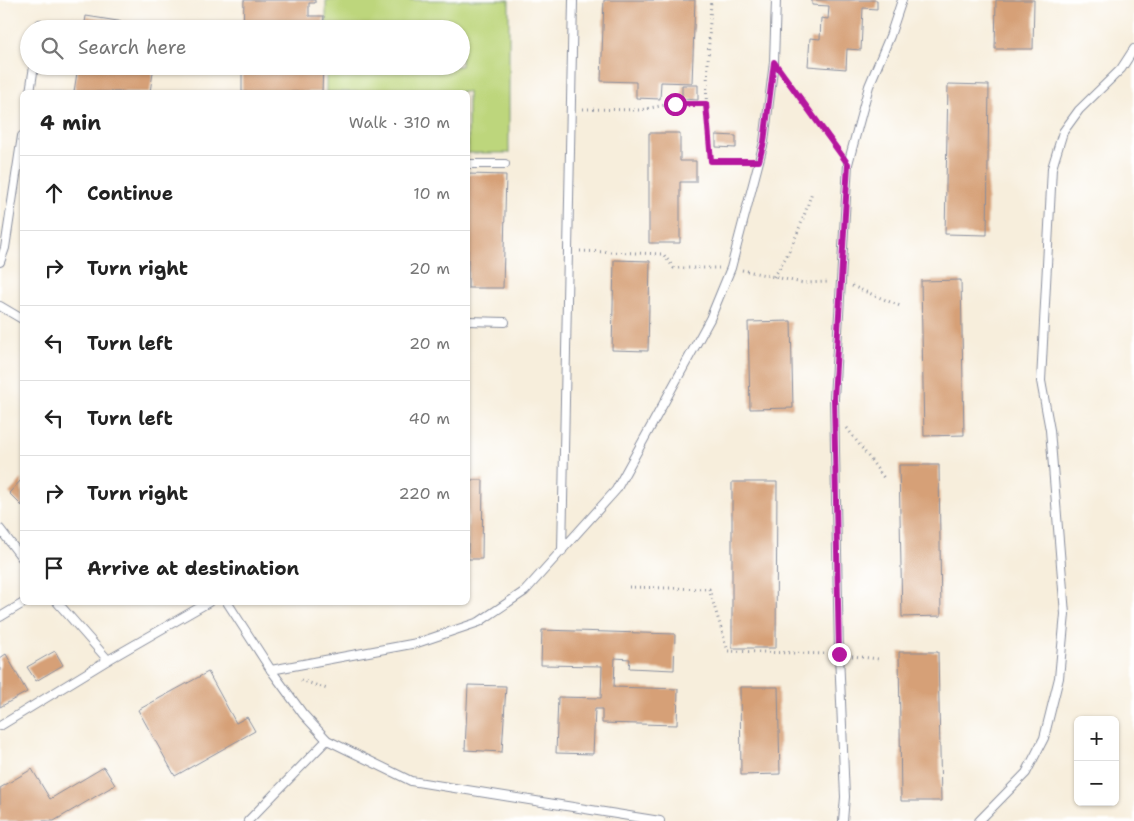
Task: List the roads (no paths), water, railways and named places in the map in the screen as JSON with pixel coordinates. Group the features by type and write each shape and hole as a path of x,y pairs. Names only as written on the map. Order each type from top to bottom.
{"lane":[{"path":"562,551 573,0"},
{"path":"271,670 418,643 479,622 525,591 616,490 710,319 731,268 764,142 774,62 776,0"},
{"path":"843,821 845,797 839,654 834,398 848,164 869,86 890,36 902,0"},
{"path":"979,821 1026,773 1044,738 1060,678 1065,614 1051,439 1041,382 1052,168 1064,132 1079,110 1121,69 1134,49"},
{"path":"30,90 33,75"},
{"path":"0,262 4,248 20,148"},
{"path":"470,164 505,164"},
{"path":"0,306 20,318"},
{"path":"470,321 505,322"},
{"path":"0,529 20,555"},
{"path":"0,616 20,605"},
{"path":"61,605 108,660"},
{"path":"0,726 108,660 205,605"},
{"path":"229,605 271,670 303,714 327,740 410,781 660,821"},
{"path":"248,821 327,740"}]}
